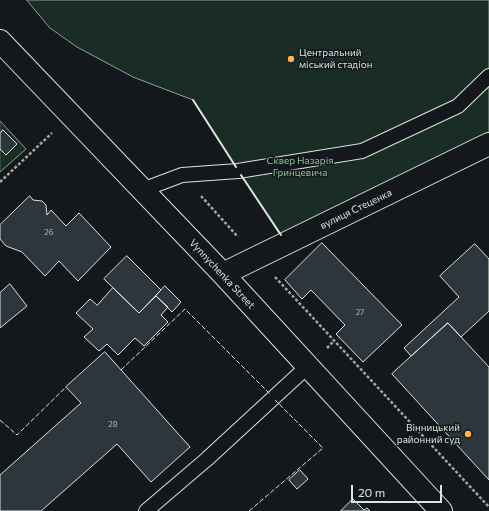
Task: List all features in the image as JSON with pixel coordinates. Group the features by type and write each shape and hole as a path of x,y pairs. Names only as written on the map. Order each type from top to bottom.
{"street":[{"name":"Vynnychenka Street","path":"0,41 70,116 223,274 441,511"},
{"name":"вулиця Стеценка","path":"223,274 489,144"}],"lane":[{"path":"142,190 182,175 238,171 362,151 458,106 489,76"},
{"path":"146,511 308,366"}],"path":[{"path":"0,182 70,116"},
{"path":"182,175 257,258 489,506"}],"green space":[{"name":"Центральний міський стадіон","path":"27,0 489,0 489,133 280,235 193,100 133,77 77,47 50,28"},
{"path":"0,121 26,149 0,172"}],"building":[{"path":"3,130 17,144 6,155 0,149 0,134"},
{"path":"30,196 33,200 42,201 46,205 47,215 51,210 66,226 79,213 111,247 78,281 59,261 45,276 22,252 6,246 0,239 0,225"},
{"path":"322,243 402,325 363,362 336,334 345,325 311,290 302,299 285,280"},
{"path":"475,244 489,259 489,311 461,337 448,323 411,356 404,348 459,297 440,276"},
{"path":"127,256 161,290 139,313 104,279"},
{"path":"10,284 27,306 0,328 0,293"},
{"path":"165,286 181,302 172,312 156,296"},
{"path":"113,288 139,313 156,296 168,307 161,315 168,322 144,346 135,338 118,355 107,344 99,351 84,337 93,329 76,313 90,299 97,305"},
{"path":"448,323 489,367 489,480 392,374"},
{"path":"105,352 190,447 151,482 117,444 41,511 0,511 0,475 81,403 66,387"},
{"path":"300,470 308,479 297,489 289,480"},
{"path":"353,499 364,510 367,508 370,511 341,511"}],"fence":[{"path":"121,370 185,309 270,394"},
{"path":"0,420 17,435 66,387"},
{"path":"249,511 323,448 275,400"}],"wall":[{"path":"193,100 236,167"},
{"path":"241,175 281,235"}],"place":[{"name":"Центральний міський стадіон","path":"291,59"},
{"name":"Вінницький районний суд","path":"468,434"}],"park label":[{"name":"Сквер Назарія Гринцевича","path":"300,166"}]}
